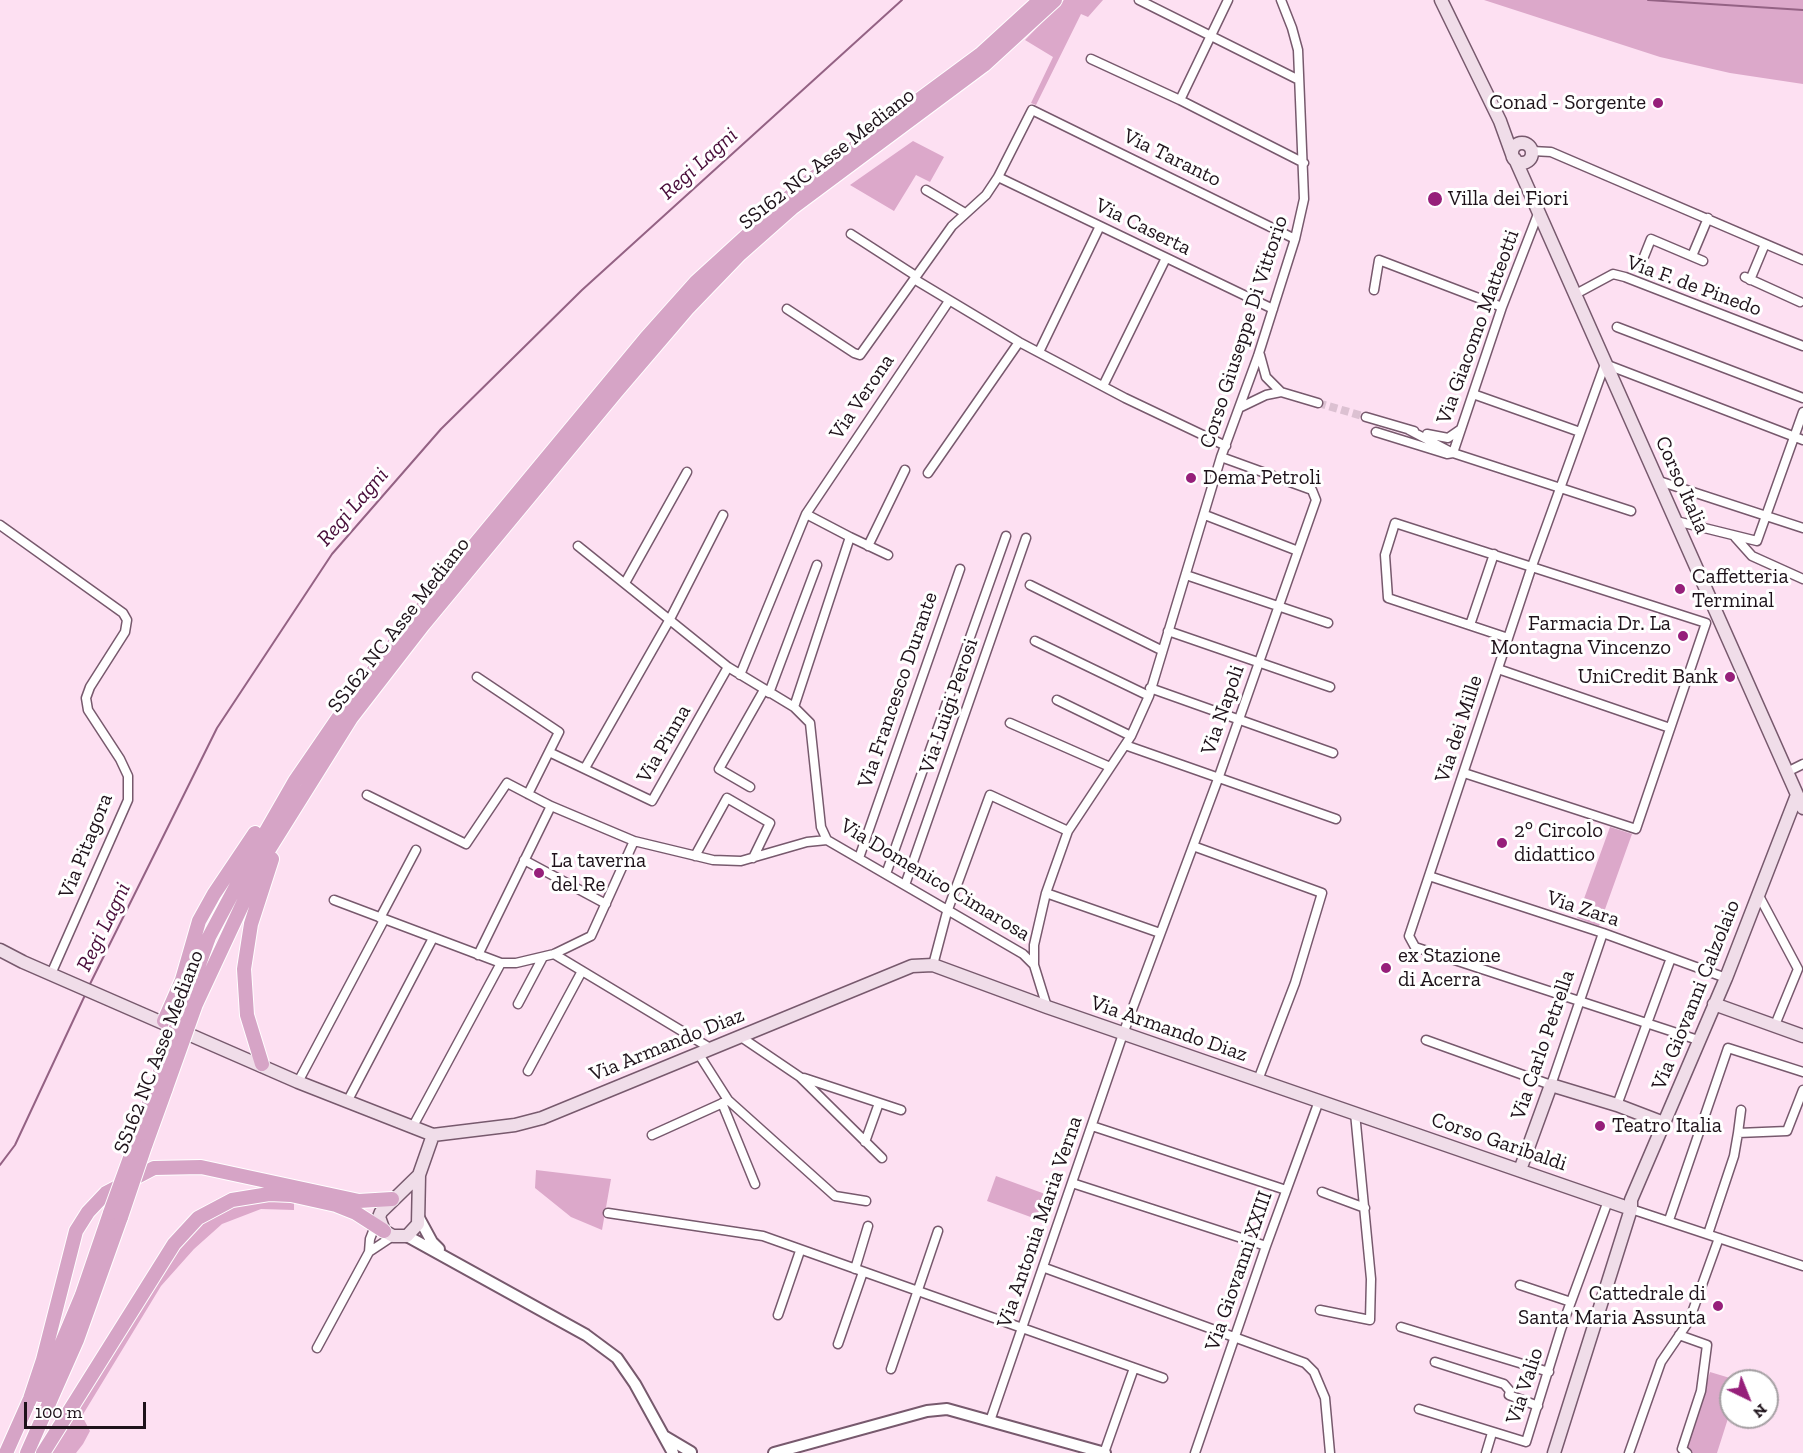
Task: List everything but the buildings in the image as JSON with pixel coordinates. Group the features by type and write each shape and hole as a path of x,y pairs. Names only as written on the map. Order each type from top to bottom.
{"highway":[{"name":"SS162 NC Asse Mediano","path":"27,1453 76,1340 116,1215 191,1002 209,937 302,783 413,619 646,338 696,282 797,189 981,54 1040,0"},
{"name":"SS162 NC Asse Mediano","path":"302,783 423,625 687,309 740,254 792,208 984,65 1055,0"},
{"path":"164,1022 182,980 199,921 214,894 262,822 302,783"},
{"path":"262,1064 247,1016 244,969 251,924 270,863 302,783"},
{"path":"6,1453 44,1360 76,1231 88,1212 106,1194 154,1168 201,1167 359,1201 392,1199"},
{"path":"44,1453 174,1244 198,1218 232,1200 269,1194 291,1195 336,1205 382,1228"},
{"name":"SS162 NC Asse Mediano","path":"13,1453 116,1215"}],"main road":[{"name":"Corso Italia","path":"1441,0 1500,121 1538,214 1803,808"},
{"name":"Corso Italia","path":"1500,121 1529,151"},
{"path":"1516,145 1529,151 1523,163 1514,158 1516,145"},
{"path":"1525,178 1529,151"},
{"name":"Via Giovanni Calzolaio","path":"1554,1453 1631,1209 1631,1200 1726,978 1797,795"},
{"name":"Via Armando Diaz","path":"0,950 262,1064 298,1082 433,1135 504,1127 542,1118 912,966 933,965 1123,1034 1355,1113"},
{"path":"1714,1004 1803,1035"},
{"path":"1551,1084 1664,1123"},
{"name":"Via Carlo Petrella","path":"1520,1170 1551,1084"},
{"name":"Corso Garibaldi","path":"1355,1113 1631,1209"},
{"path":"419,1175 392,1199 382,1228 407,1236 416,1229 419,1175 433,1135"},
{"path":"392,1199 403,1199 418,1213"}],"street":[{"path":"1139,0 1299,80"},
{"path":"1180,100 1228,0"},
{"name":"Corso Giuseppe Di Vittorio","path":"1034,965 1034,945 1046,893 1068,831 1131,736 1149,692 1221,457 1259,353 1295,239 1304,199 1298,50 1281,0"},
{"path":"1091,59 1180,100 1304,163"},
{"name":"Via Taranto","path":"998,177 1032,110 1295,239"},
{"path":"1529,151 1551,152 1803,260"},
{"path":"787,309 860,355 897,298 915,278 952,226 986,195 998,177"},
{"name":"Via Caserta","path":"998,177 1273,309"},
{"path":"926,190 965,213"},
{"name":"Via Giacomo Matteotti","path":"1453,453 1502,307 1538,214"},
{"path":"1692,256 1708,218"},
{"path":"1039,352 1100,226"},
{"path":"851,234 949,301 1019,342 1226,446"},
{"path":"1641,264 1651,239 1703,261"},
{"path":"1766,244 1748,278 1800,302"},
{"path":"1103,386 1166,258"},
{"path":"1374,290 1379,260 1502,307"},
{"name":"Via F. de Pinedo","path":"1574,295 1613,274 1803,346"},
{"name":"Via Verona","path":"740,675 806,514 949,301"},
{"path":"1617,327 1803,398"},
{"path":"928,473 1019,342"},
{"path":"1259,353 1266,377 1281,392 1318,403"},
{"path":"1605,364 1799,439"},
{"name":"Via dei Mille","path":"1579,1001 1415,947 1409,936 1532,566 1605,364"},
{"path":"1239,408 1254,400 1281,392"},
{"path":"1473,394 1580,432"},
{"path":"1676,521 1758,541 1765,516 1799,439 1803,412"},
{"path":"1366,417 1444,438 1456,434 1461,428"},
{"path":"1409,430 1453,453 1631,511"},
{"path":"1376,432 1447,454 1453,453"},
{"name":"Via Napoli","path":"1123,1034 1218,779 1316,500 1315,492 1221,457"},
{"path":"868,546 905,470"},
{"path":"625,583 687,472"},
{"path":"1659,481 1803,528"},
{"path":"806,514 888,555"},
{"path":"585,768 670,619 723,515"},
{"path":"1205,515 1298,550"},
{"path":"1508,638 1389,598 1385,555 1395,523 1706,623"},
{"name":"Via Pitagora","path":"0,525 123,613 127,620 125,632 90,687 86,698 88,710 120,759 128,776 128,800 51,974"},
{"path":"886,874 1006,536"},
{"path":"794,707 850,537"},
{"path":"1735,537 1752,556 1803,579"},
{"name":"Via Luigi Perosi","path":"905,885 1026,538"},
{"name":"Via Domenico Cimarosa","path":"578,546 728,668 794,707 810,723 821,826 826,840 1023,954 1034,965 1047,1007"},
{"path":"1470,625 1494,554"},
{"path":"750,787 719,769 766,692 818,565"},
{"name":"Via Francesco Durante","path":"859,858 960,569"},
{"path":"1186,575 1328,623"},
{"path":"1030,585 1161,650"},
{"path":"1464,773 1636,829 1706,623 1718,614"},
{"path":"1168,631 1330,687"},
{"path":"1035,641 1149,692 1333,753"},
{"name":"Via Pinna","path":"549,752 652,801 728,668"},
{"path":"1498,669 1670,728"},
{"path":"477,677 559,732 528,794"},
{"path":"1058,700 1131,736"},
{"path":"1010,723 1110,767"},
{"path":"1125,745 1336,819"},
{"path":"1787,772 1803,764"},
{"path":"367,795 466,844 507,783 551,806 634,841 713,860 741,861 807,842 826,840"},
{"path":"933,965 947,912 990,795 1068,831"},
{"path":"695,856 727,798 770,823 753,858"},
{"path":"478,955 551,806"},
{"path":"334,900 501,963 516,963 554,954 591,936 634,841"},
{"path":"1193,846 1322,893 1294,983 1258,1080"},
{"path":"298,1082 416,850"},
{"path":"524,860 606,904"},
{"name":"Via Zara","path":"1429,876 1603,933 1726,978"},
{"path":"1046,893 1160,933"},
{"path":"1758,894 1798,969 1775,1025"},
{"name":"Via Carlo Petrella","path":"1551,1084 1603,933"},
{"path":"347,1102 433,938"},
{"path":"554,954 710,1048"},
{"path":"518,1004 543,957"},
{"path":"1617,1105 1671,958"},
{"path":"412,1128 501,963"},
{"path":"528,1071 582,971"},
{"path":"1579,1001 1698,1040"},
{"name":"Via Antonia Maria Verna","path":"990,1421 1123,1034"},
{"path":"741,1037 800,1077 882,1158"},
{"path":"1426,1040 1551,1084"},
{"path":"1669,1220 1728,1048 1803,1072"},
{"path":"698,1053 725,1102 755,1184"},
{"path":"800,1077 901,1110"},
{"path":"1738,1133 1787,1131 1803,1090"},
{"name":"Via Giovanni XXIII","path":"1196,1453 1266,1246 1319,1101"},
{"path":"652,1135 725,1102"},
{"path":"725,1102 836,1196 866,1201"},
{"path":"865,1142 879,1103"},
{"path":"1708,1234 1734,1156 1741,1110"},
{"path":"1320,1310 1370,1320 1371,1279 1355,1113"},
{"path":"1092,1126 1286,1190"},
{"path":"1072,1183 1266,1246"},
{"path":"1322,1192 1365,1208"},
{"name":"Via Valio","path":"1419,1409 1526,1442 1571,1302 1608,1201"},
{"path":"1631,1209 1803,1266"},
{"path":"418,1213 432,1242 448,1257"},
{"path":"608,1214 763,1236 1163,1378"},
{"path":"838,1344 859,1270 868,1226"},
{"path":"317,1348 382,1228"},
{"path":"369,1252 382,1228"},
{"path":"891,1370 938,1231"},
{"path":"407,1236 586,1335 617,1358 635,1384 673,1453"},
{"path":"1629,1453 1661,1362 1689,1321 1719,1238"},
{"path":"778,1315 800,1251"},
{"path":"1044,1268 1305,1363 1314,1372 1325,1398 1330,1453"},
{"path":"1520,1285 1571,1302"},
{"path":"1401,1327 1549,1372"},
{"path":"1679,1335 1707,1345 1701,1392 1682,1449 1687,1453"},
{"path":"1435,1362 1504,1384 1510,1391 1509,1395 1538,1406"},
{"path":"774,1453 927,1411 947,1409 1104,1453 1134,1368"},
{"path":"660,1431 690,1453"},
{"path":"1486,1453 1492,1433"}],"shaded area":[{"path":"1064,0 1103,0 1088,17 1081,14 1036,105 1031,103 1053,57 1025,40"},
{"path":"1484,0 1803,0 1803,84 1730,73 1660,57"},
{"path":"913,141 944,157 930,182 916,175 894,211 850,185"},
{"path":"1610,827 1632,834 1599,926 1577,918"},
{"path":"536,1170 611,1179 602,1230 571,1217 535,1188"},
{"path":"996,1176 1045,1194 1036,1219 987,1201"},
{"path":"294,1200 294,1210 261,1209 222,1224 194,1249 161,1286 82,1416 90,1431 83,1444 76,1453 51,1453 177,1248 193,1229 213,1214 244,1201"},
{"path":"1710,1372 1719,1375 1719,1429 1725,1429 1717,1453 1686,1451"}],"waterway":[{"name":"Regi Lagni","path":"89,986 217,728 332,554 441,429 582,290 902,0"},
{"name":"Regi Lagni","path":"1648,0 1803,10"},
{"name":"Regi Lagni","path":"0,1165 15,1145 86,993"}],"tunnel":[{"path":"1318,403 1366,417"}],"place":[{"name":"Conad - Sorgente","path":"1658,103"},
{"name":"Villa dei Fiori","path":"1435,199"},
{"name":"Dema Petroli","path":"1191,478"},
{"name":"Caffetteria Terminal","path":"1680,589"},
{"name":"Farmacia Dr. La Montagna Vincenzo","path":"1683,636"},
{"name":"UniCredit Bank","path":"1730,677"},
{"name":"2° Circolo didattico","path":"1502,843"},
{"name":"La taverna del Re","path":"539,873"},
{"name":"ex Stazione di Acerra","path":"1386,968"},
{"name":"Teatro Italia","path":"1600,1126"},
{"name":"Cattedrale di Santa Maria Assunta","path":"1718,1306"}]}
